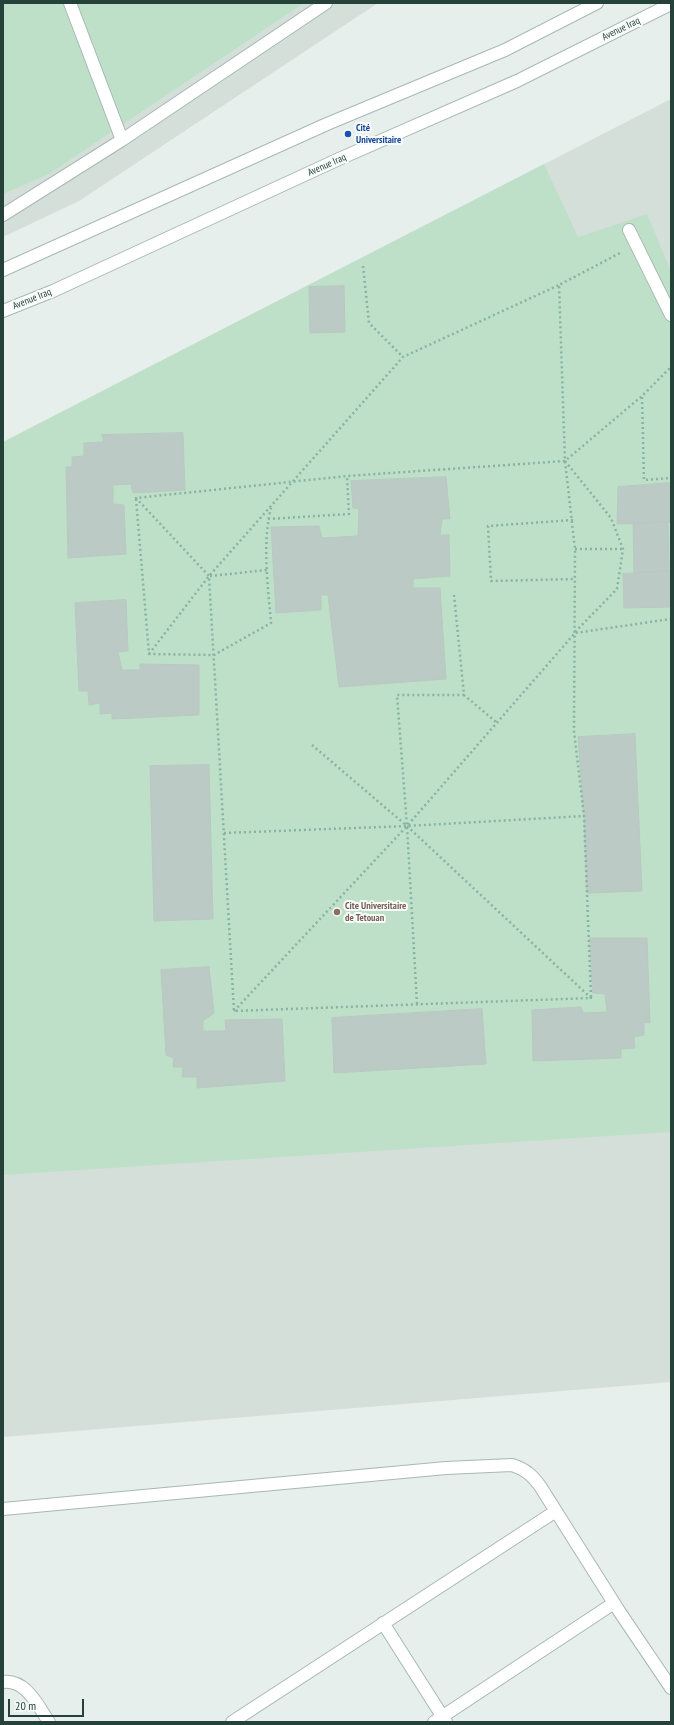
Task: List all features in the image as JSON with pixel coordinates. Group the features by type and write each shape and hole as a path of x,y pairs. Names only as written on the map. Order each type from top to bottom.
{"street":[{"path":"70,3 122,140"},
{"path":"3,215 122,140 326,3"},
{"path":"3,270 327,124 505,50 597,3"},
{"name":"Avenue Iraq","path":"3,311 53,291 339,159 517,81 671,4"},
{"path":"629,230 671,315"},
{"path":"3,1509 438,1468 500,1465 517,1466 531,1475 556,1511 614,1604 671,1688"},
{"path":"232,1722 556,1511"},
{"path":"383,1623 441,1720 614,1604"},
{"path":"3,1682 18,1684 25,1689 50,1722"}],"path":[{"path":"149,654 209,576 403,357 559,285 598,263 636,245"},
{"path":"363,266 369,323 403,357"},
{"path":"559,285 565,461 573,520 575,549 574,731 584,816 591,998"},
{"path":"136,498 347,476 565,461 642,396 671,367"},
{"path":"642,396 644,480 671,478"},
{"path":"234,1011 407,826 496,722 575,633 617,589 623,549 611,518 565,461"},
{"path":"268,519 349,514 347,476"},
{"path":"136,498 209,576 234,1011"},
{"path":"136,498 149,654"},
{"path":"149,654 214,655 271,623 267,570 268,519 271,507"},
{"path":"573,520 488,526 491,581 574,579"},
{"path":"575,549 623,549"},
{"path":"209,576 267,570"},
{"path":"454,595 464,695"},
{"path":"575,633 671,619"},
{"path":"417,1004 407,826 397,695 464,695 496,722"},
{"path":"312,745 407,826 591,998"},
{"path":"224,833 407,826 584,816"},
{"path":"234,1011 591,998"}],"shaded area":[{"path":"3,3 378,3 79,201 3,237"},
{"name":"Cite Universitaire de Tetouan","path":"671,99 671,1382 3,1437 3,442"}],"green space":[{"path":"3,3 304,3 49,174 3,194"},
{"name":"Cite Universitaire de Tetouan","path":"544,164 578,237 647,214 671,271 671,1132 3,1175 3,442"}],"building":[{"path":"344,286 345,332 310,333 309,287"},
{"path":"183,433 185,490 133,493 131,484 113,485 113,504 124,505 126,554 68,558 66,467 72,467 72,457 84,456 84,443 104,442 102,435"},
{"path":"446,477 450,519 442,519 440,535 449,535 450,576 413,579 413,588 440,588 446,679 339,687 328,595 321,595 321,610 276,613 271,527 319,526 322,538 358,536 359,509 353,508 351,481"},
{"path":"671,483 671,522 617,524 618,487"},
{"path":"668,522 669,571 634,573 633,523"},
{"path":"671,572 671,607 624,608 623,574"},
{"path":"126,600 128,651 118,652 122,670 140,670 140,664 199,665 199,715 112,719 112,713 100,714 100,703 89,705 88,691 79,691 75,603"},
{"path":"635,734 642,891 587,893 584,816 578,737"},
{"path":"209,765 213,919 154,921 150,766"},
{"path":"590,938 647,938 650,1023 644,1022 644,1035 634,1037 635,1048 621,1049 621,1058 533,1061 532,1010 581,1007 583,1013 607,1012 605,994 593,993"},
{"path":"209,967 214,1013 203,1021 203,1031 226,1031 225,1020 282,1019 285,1081 197,1088 197,1077 182,1077 183,1067 173,1067 174,1058 166,1055 161,970"},
{"path":"482,1009 486,1064 334,1073 332,1018"}],"place":[{"name":"Cité Universitaire","path":"348,134"},
{"name":"Cite Universitaire de Tetouan","path":"337,912"}]}
